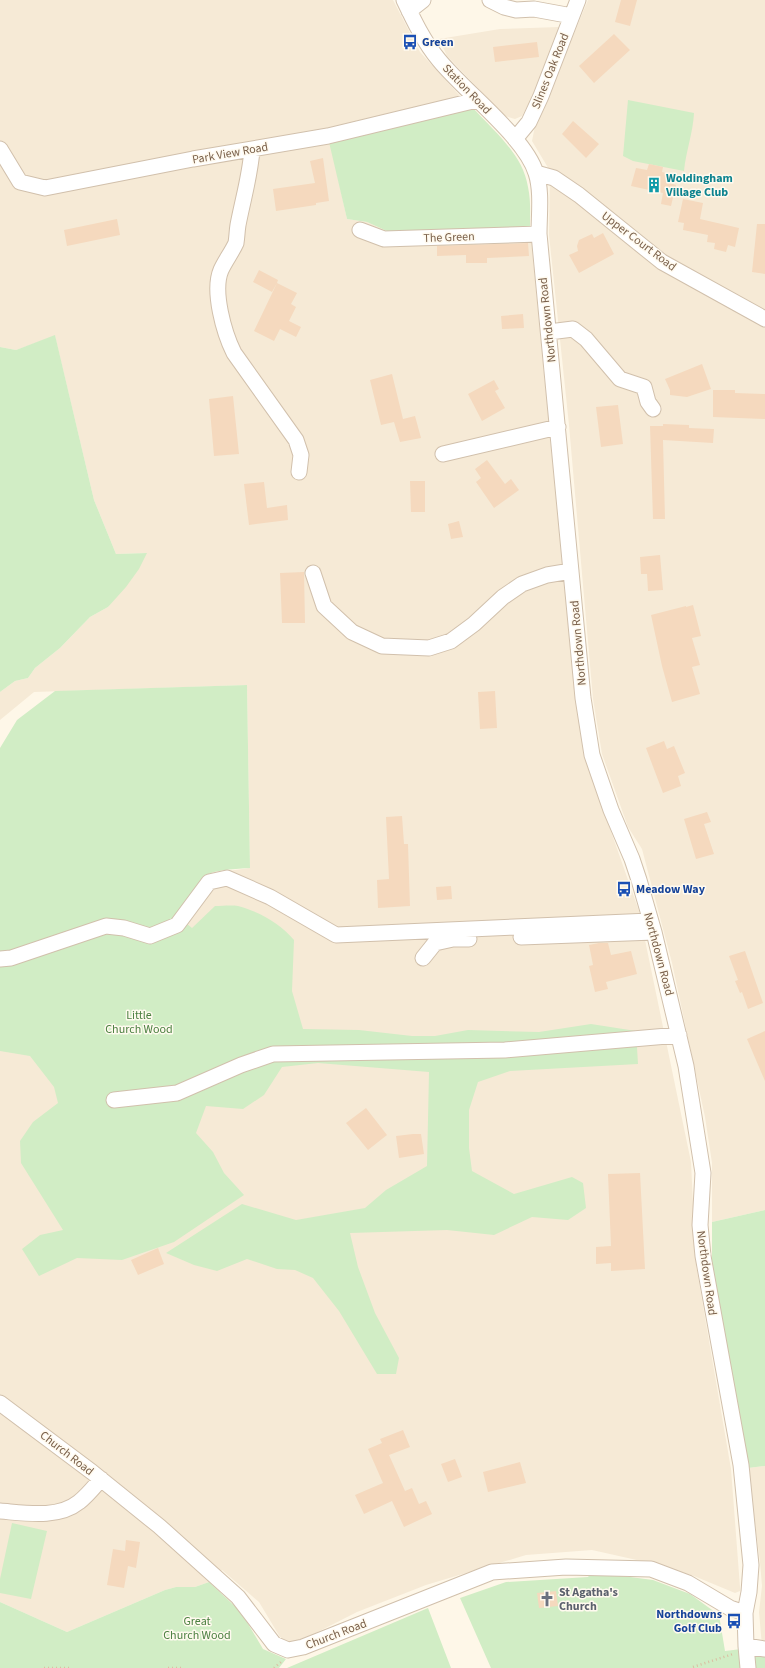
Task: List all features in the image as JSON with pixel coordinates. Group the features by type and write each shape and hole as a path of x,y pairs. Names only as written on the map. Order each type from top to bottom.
{"street":[{"path":"406,6 423,0"},
{"path":"490,0 504,7 516,10 534,9 572,16"},
{"name":"Slines Oak Road","path":"515,139 529,122 535,109 578,0"},
{"name":"Station Road","path":"406,6 428,46 440,61 515,139 527,154 536,173"},
{"name":"Park View Road","path":"0,149 20,182 45,188 328,136 477,100"},
{"path":"252,150 250,172 238,225 236,243 221,271 218,283 219,298 226,337 234,353 296,440 301,455 299,472"},
{"name":"Northdown Road","path":"536,173 539,234 583,698 592,755 610,810 632,859 652,926 686,1066 703,1173 700,1225 703,1256 741,1465 752,1565 745,1613 748,1668"},
{"name":"Upper Court Road","path":"536,173 554,178 579,194 662,262 765,319"},
{"name":"The Green","path":"360,230 384,239 539,234"},
{"path":"549,332 573,329 582,336 620,378 644,387 648,402 653,409"},
{"path":"443,454 558,428"},
{"path":"313,573 324,606 352,632 382,646 428,648 451,641 474,624 503,597 522,584 547,575 571,571"},
{"path":"0,959 11,958 106,926 124,928 150,936 177,925 209,882 227,878 270,898 336,934 652,926"},
{"path":"423,958 435,943 453,939 652,926"},
{"path":"114,1100 177,1093 241,1065 273,1054 505,1050 679,1035"},
{"name":"Church Road","path":"0,1403 101,1479 159,1526 238,1597 274,1644 288,1650 304,1648 492,1572 566,1567 651,1569 688,1583 730,1608 745,1613"},
{"path":"0,1511 39,1514 66,1510 80,1502 101,1479"},
{"path":"746,1649 765,1649"}],"path":[{"path":"694,1667 746,1649"},
{"path":"44,1668 71,1668"},
{"path":"168,1668 182,1668"}],"shaded area":[{"path":"0,0 393,0 420,52 460,96 327,128 347,219 367,222 389,232 530,228 575,697 584,755 639,911 691,1162 696,1265 731,1469 740,1591 735,1593 694,1576 659,1565 592,1550 526,1555 426,1585 357,1612 298,1642 290,1644 280,1637 259,1602 222,1570 209,1582 195,1587 176,1587 165,1590 67,1632 0,1602 0,955 212,873 250,868 247,685 34,692 0,720 0,692 15,681 28,678 35,668 60,648 90,617 108,607 146,553 116,554 94,500 55,336 16,350 0,347"},
{"path":"588,0 765,0 765,1210 712,1222 712,1163 705,1117 672,963 642,849 628,827 602,754 593,699 569,425 549,235 550,171 532,141 535,126"},
{"path":"559,27 534,94 522,116 515,119 505,116 447,56 439,39 500,29"},
{"path":"765,1466 765,1646 762,1646 759,1612 762,1586 748,1468"}],"green space":[{"path":"628,100 694,113 684,171 633,161 623,156"},
{"path":"465,108 474,109 499,135 514,154 520,165 525,175 529,192 530,228 389,232 367,222 347,219 329,142"},
{"path":"55,335 94,500 116,554 147,553 139,569 126,587 108,607 90,617 60,648 35,668 28,678 15,681 0,692 0,347 16,350"},
{"name":"Little Church Wood","path":"247,685 250,868 219,871 208,874 201,880 180,918 192,928 215,906 238,906 246,908 269,919 289,934 294,940 292,991 303,1029 359,1030 412,1036 435,1036 468,1030 539,1032 591,1024 636,1031 638,1064 510,1071 478,1082 469,1110 469,1148 472,1171 514,1194 572,1177 583,1183 586,1208 568,1220 532,1217 494,1235 447,1230 350,1233 358,1267 375,1313 399,1358 396,1374 377,1374 339,1311 313,1278 295,1270 277,1269 247,1259 217,1271 194,1265 166,1253 242,1204 296,1220 365,1208 386,1190 427,1166 429,1072 318,1063 282,1067 264,1095 243,1109 206,1106 196,1133 213,1152 224,1173 244,1195 174,1242 122,1260 77,1258 39,1276 22,1249 40,1235 63,1230 21,1163 20,1141 33,1122 58,1103 54,1087 30,1056 0,1051 0,967 2,966 0,955 0,748 17,720 55,691"},
{"path":"765,1210 765,1466 748,1468 712,1268 712,1222"},
{"path":"12,1523 47,1531 31,1599 0,1593 0,1579"},
{"path":"592,1572 653,1580 690,1594 719,1615 725,1651 765,1646 765,1668 491,1668 460,1598 506,1582 588,1577"},
{"name":"Great Church Wood","path":"209,1582 241,1612 263,1649 286,1659 279,1668 0,1668 0,1602 67,1632 165,1590 176,1587 195,1587"},
{"path":"428,1608 451,1668 287,1668"}],"building":[{"path":"621,0 637,0 630,26 615,22"},
{"path":"614,34 630,50 594,83 579,66"},
{"path":"537,42 539,57 495,62 493,47"},
{"path":"573,121 599,144 586,158 562,134"},
{"path":"323,158 329,201 316,203 316,205 276,211 273,189 315,183 310,161"},
{"name":"Woldingham Village Club","path":"649,164 663,167 662,172 672,175 670,183 676,185 671,206 661,204 663,193 631,186 636,168 647,170"},
{"path":"683,199 703,203 700,219 739,228 735,247 728,245 726,252 714,249 715,243 707,242 708,235 683,230 684,223 678,222"},
{"path":"117,219 120,235 67,246 64,230"},
{"path":"757,224 765,224 765,274 752,272"},
{"path":"603,233 614,254 579,273 569,255 578,251 577,246 579,240 592,234 594,238"},
{"path":"528,243 529,256 487,258 487,263 466,263 466,255 437,256 437,246"},
{"path":"259,270 278,280 272,292 253,282"},
{"path":"277,283 297,293 291,304 296,307 289,321 301,327 296,337 280,329 274,341 254,331"},
{"path":"523,314 524,328 502,329 501,316"},
{"path":"702,364 711,389 687,397 670,395 670,390 665,379"},
{"path":"392,374 403,419 415,416 421,438 400,442 394,422 381,425 370,380"},
{"path":"494,380 499,389 495,391 505,408 482,421 468,394"},
{"path":"713,390 735,390 735,393 765,394 765,419 713,417"},
{"path":"233,396 239,454 214,456 209,399"},
{"path":"618,405 623,444 601,447 596,407"},
{"path":"663,424 689,425 689,428 714,429 713,443 663,440 665,519 653,519 650,426 663,426"},
{"path":"487,460 505,484 511,479 519,490 494,508 476,482 481,478 475,469"},
{"path":"410,481 425,481 425,512 411,512"},
{"path":"264,482 267,508 287,505 288,520 249,525 244,484"},
{"path":"459,521 463,537 451,539 448,524"},
{"path":"660,555 663,590 648,591 647,574 641,574 640,557"},
{"path":"304,572 305,623 282,623 280,573"},
{"path":"693,605 701,636 692,638 700,665 692,667 700,694 672,702 662,666 651,615"},
{"path":"495,691 497,728 480,729 478,692"},
{"path":"664,741 667,749 674,746 685,773 678,776 681,786 663,793 646,748"},
{"path":"707,812 711,822 704,824 714,854 696,859 684,819"},
{"path":"402,816 404,844 408,844 410,906 378,908 377,880 389,879 386,817"},
{"path":"451,886 452,899 437,900 436,887"},
{"path":"608,943 611,955 631,951 637,974 606,982 608,989 595,992 589,966 593,965 589,945"},
{"path":"745,951 763,1003 748,1009 742,992 740,993 735,981 738,980 729,956"},
{"path":"765,1031 765,1081 747,1039"},
{"path":"366,1108 387,1135 368,1150 346,1123"},
{"path":"421,1134 424,1154 399,1158 396,1136"},
{"path":"640,1173 645,1269 611,1271 611,1263 596,1264 596,1247 611,1246 608,1174"},
{"path":"158,1248 164,1264 138,1275 131,1260"},
{"path":"403,1430 410,1447 389,1455 405,1491 412,1488 419,1504 426,1501 432,1514 404,1527 392,1501 364,1514 355,1495 383,1483 368,1449 382,1443 380,1439"},
{"path":"455,1459 462,1477 448,1482 441,1464"},
{"path":"520,1462 526,1483 488,1492 483,1472"},
{"path":"126,1540 140,1542 136,1568 128,1566 124,1588 107,1585 113,1549 125,1551"},
{"name":"St Agatha's Church","path":"556,1591 558,1606 539,1608 537,1593"}],"place":[{"name":"Green","path":"410,42"},
{"name":"Woldingham Village Club","path":"654,185"},
{"name":"Meadow Way","path":"624,889"},
{"name":"St Agatha's Church","path":"547,1599"},
{"name":"Northdowns Golf Club","path":"734,1621"}]}
